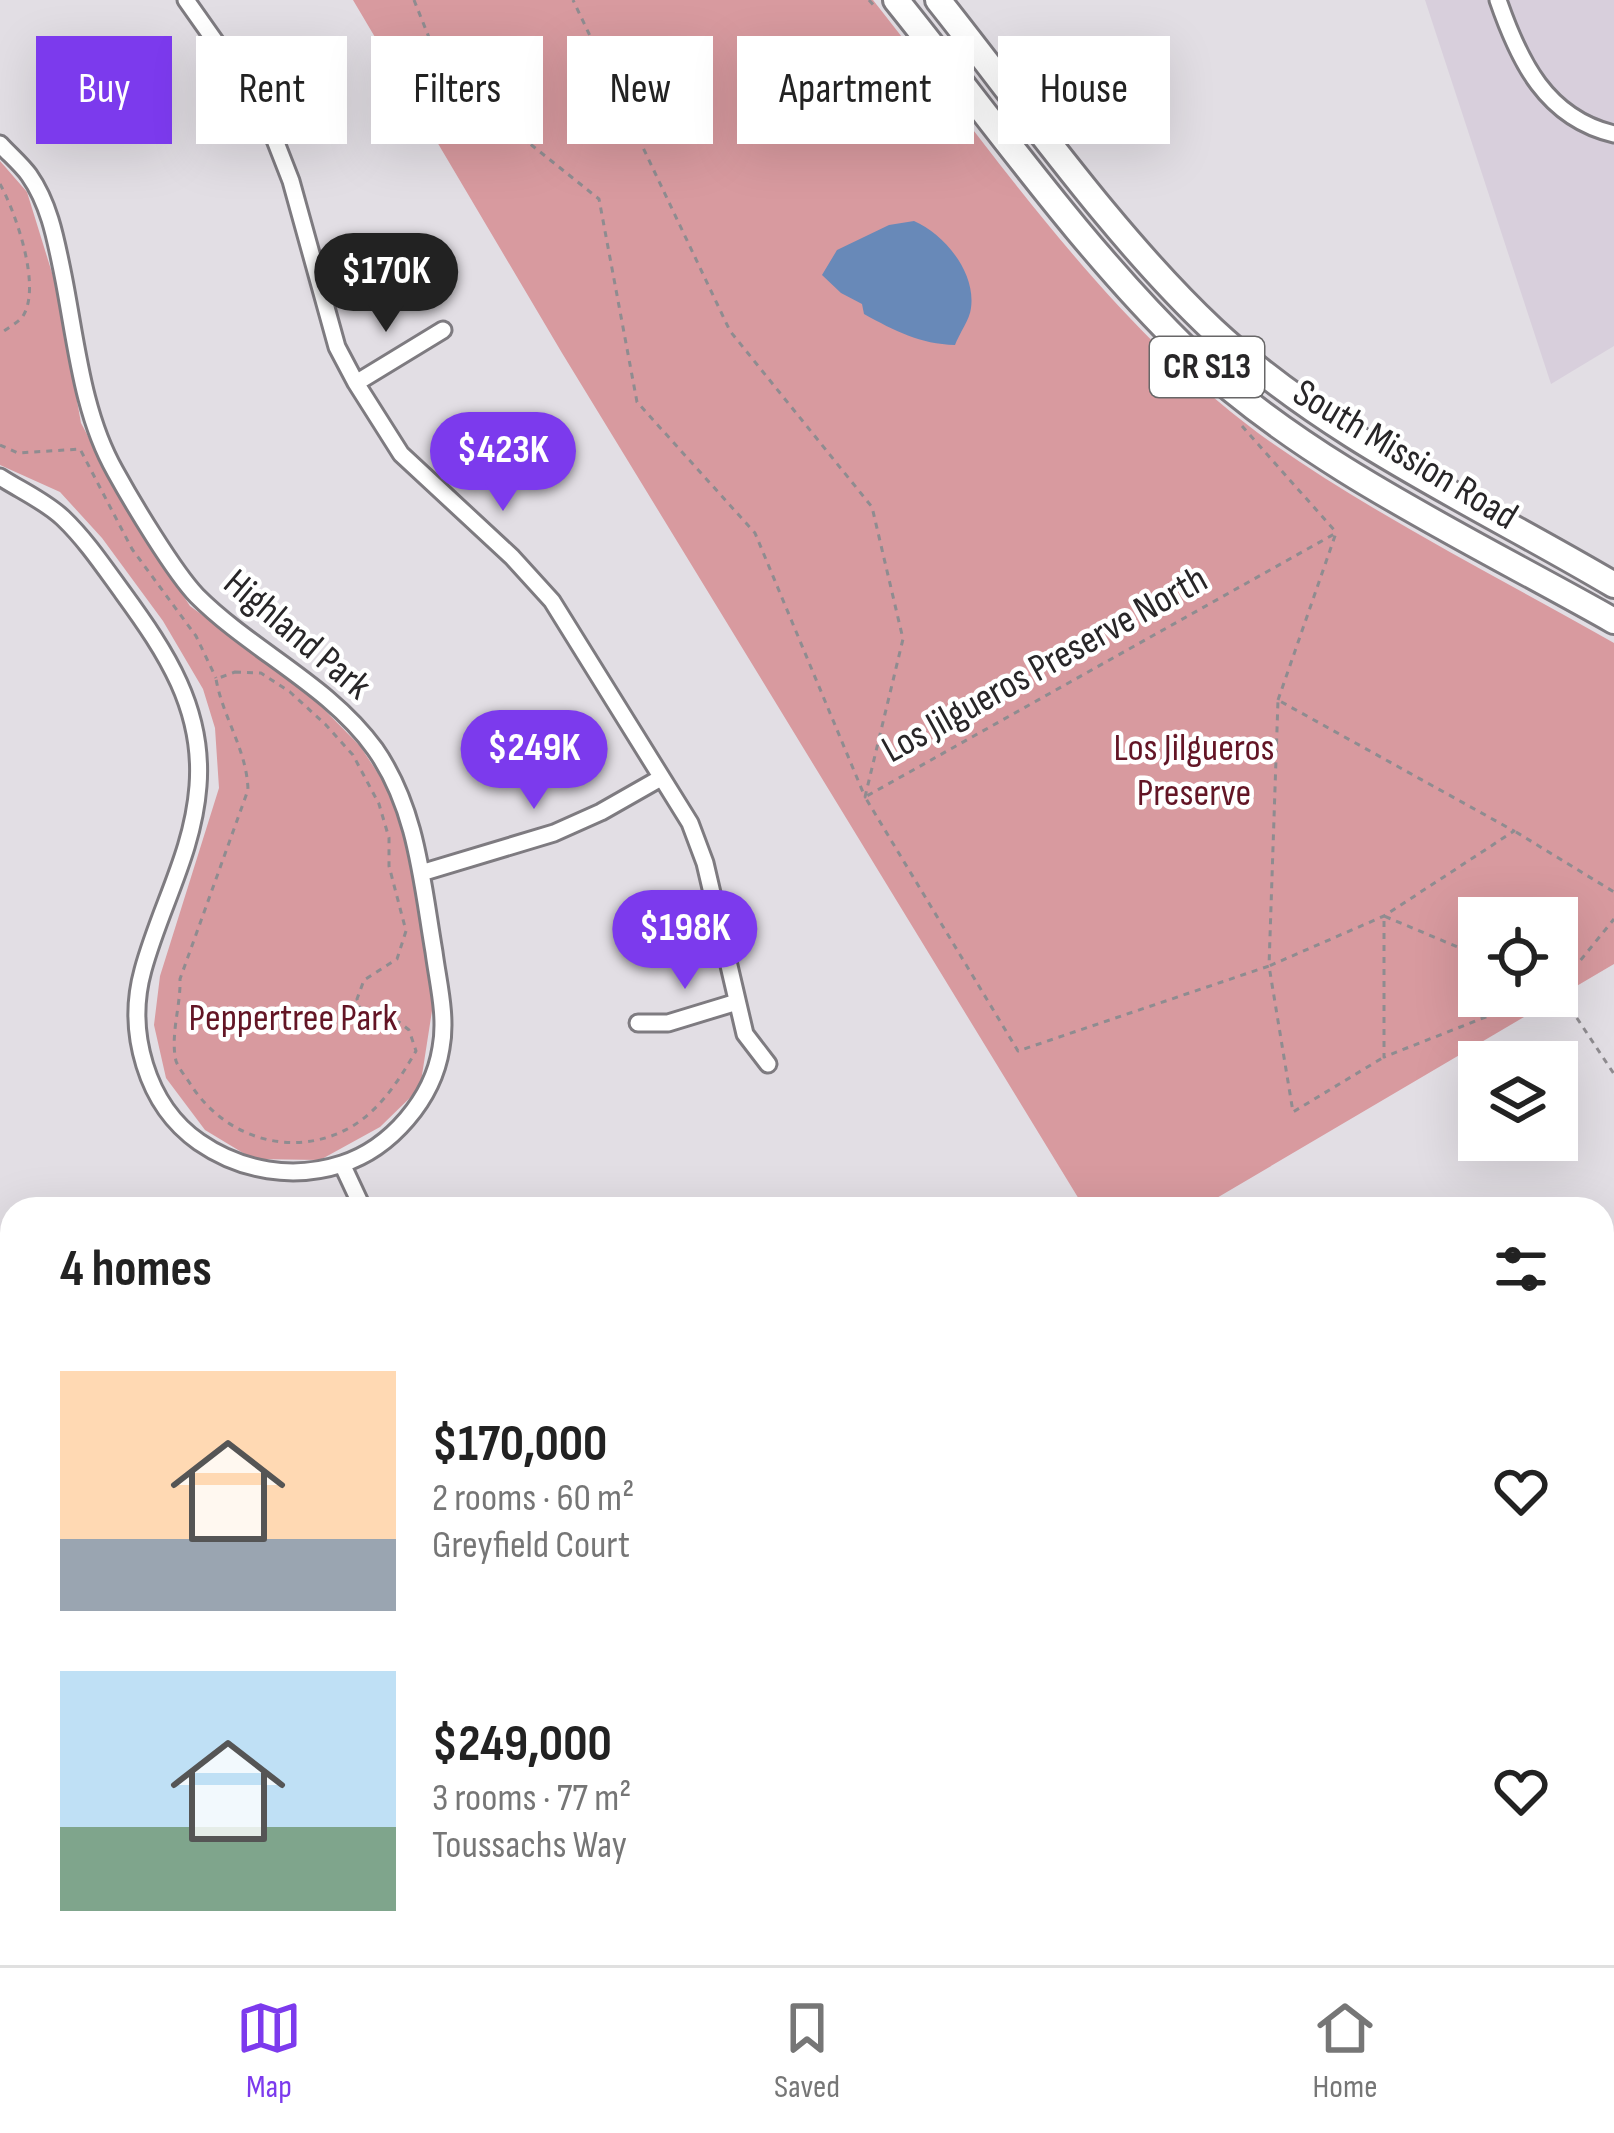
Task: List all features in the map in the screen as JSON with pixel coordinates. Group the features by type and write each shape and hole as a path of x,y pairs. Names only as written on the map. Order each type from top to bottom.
{"main road":[{"name":"South Mission Road","path":"896,0 1111,269 1191,354 1282,427 1364,479 1614,621"},
{"name":"South Mission Road","path":"938,0 1136,247 1214,330 1300,400 1381,452 1614,585"}],"street":[{"path":"187,0 246,86 275,140 337,347 356,383 401,454 512,557 552,601 690,823 705,863 745,1034 768,1064"},
{"path":"1498,0 1523,63 1541,91 1566,114 1614,134"},
{"name":"Highland Park","path":"0,144 30,176 52,219 86,392 114,470 195,594 345,714 394,778 414,834 442,1005 443,1042 438,1063 408,1120 368,1153 311,1171 249,1167 197,1141 160,1102 148,1078 137,1034 141,973 191,838 199,782 196,732 185,692 165,650 88,544 59,514 0,477"},
{"path":"356,383 442,330"},
{"path":"421,873 554,833 659,779"},
{"path":"638,1022 668,1023 737,1002"},
{"path":"342,1164 357,1197"}],"path":[{"path":"414,0 444,76 599,199 637,402 754,533 865,797"},
{"path":"574,0 730,331 872,507 903,639 865,797"},
{"path":"0,184 16,213 26,255 27,298 24,315 0,334"},
{"path":"0,446 18,453 80,449 132,549 196,636 248,768 248,790 187,951 174,1036 177,1064 203,1105 238,1130 266,1140 322,1139 367,1114 395,1088 416,1051 409,1030 400,1022 374,1027 363,1018 357,999 364,980 397,959 406,932 389,866 389,838 379,804 353,755 325,724 261,673 235,672 216,679"},
{"name":"Los Jilgueros Preserve North","path":"1384,1057 1293,1112 1269,966 1278,700 1336,533 865,797 1018,1051 1269,966 1384,916 1514,831"},
{"path":"1278,700 1614,892"},
{"path":"1458,947 1384,916 1384,1057 1486,1017"},
{"path":"1578,963 1614,919"},
{"path":"1576,1017 1614,1074"}],"shaded area":[{"path":"1425,0 1614,0 1614,346 1551,384"}],"green space":[{"name":"Los Jilgueros Preserve","path":"353,0 873,0 901,36 737,36 737,144 974,144 974,130 1108,295 1216,399 1275,445 1357,498 1614,643 1614,964 1578,985 1578,897 1458,897 1458,1017 1524,1017 1483,1041 1458,1041 1458,1056 1218,1197 1078,1197 438,144 543,144 543,36 374,36"},
{"name":"Peppertree Park","path":"0,161 27,192 57,289 81,423 126,508 190,606 308,693 360,746 393,796 410,858 434,998 420,1088 380,1127 320,1160 253,1159 205,1130 166,1078 154,1025 160,976 219,788 215,728 203,689 163,621 102,538 60,492 0,465"}],"water":[{"path":"914,221 947,245 968,281 970,312 955,345 919,339 875,320 864,314 862,304 822,275 837,250 889,225"}]}
